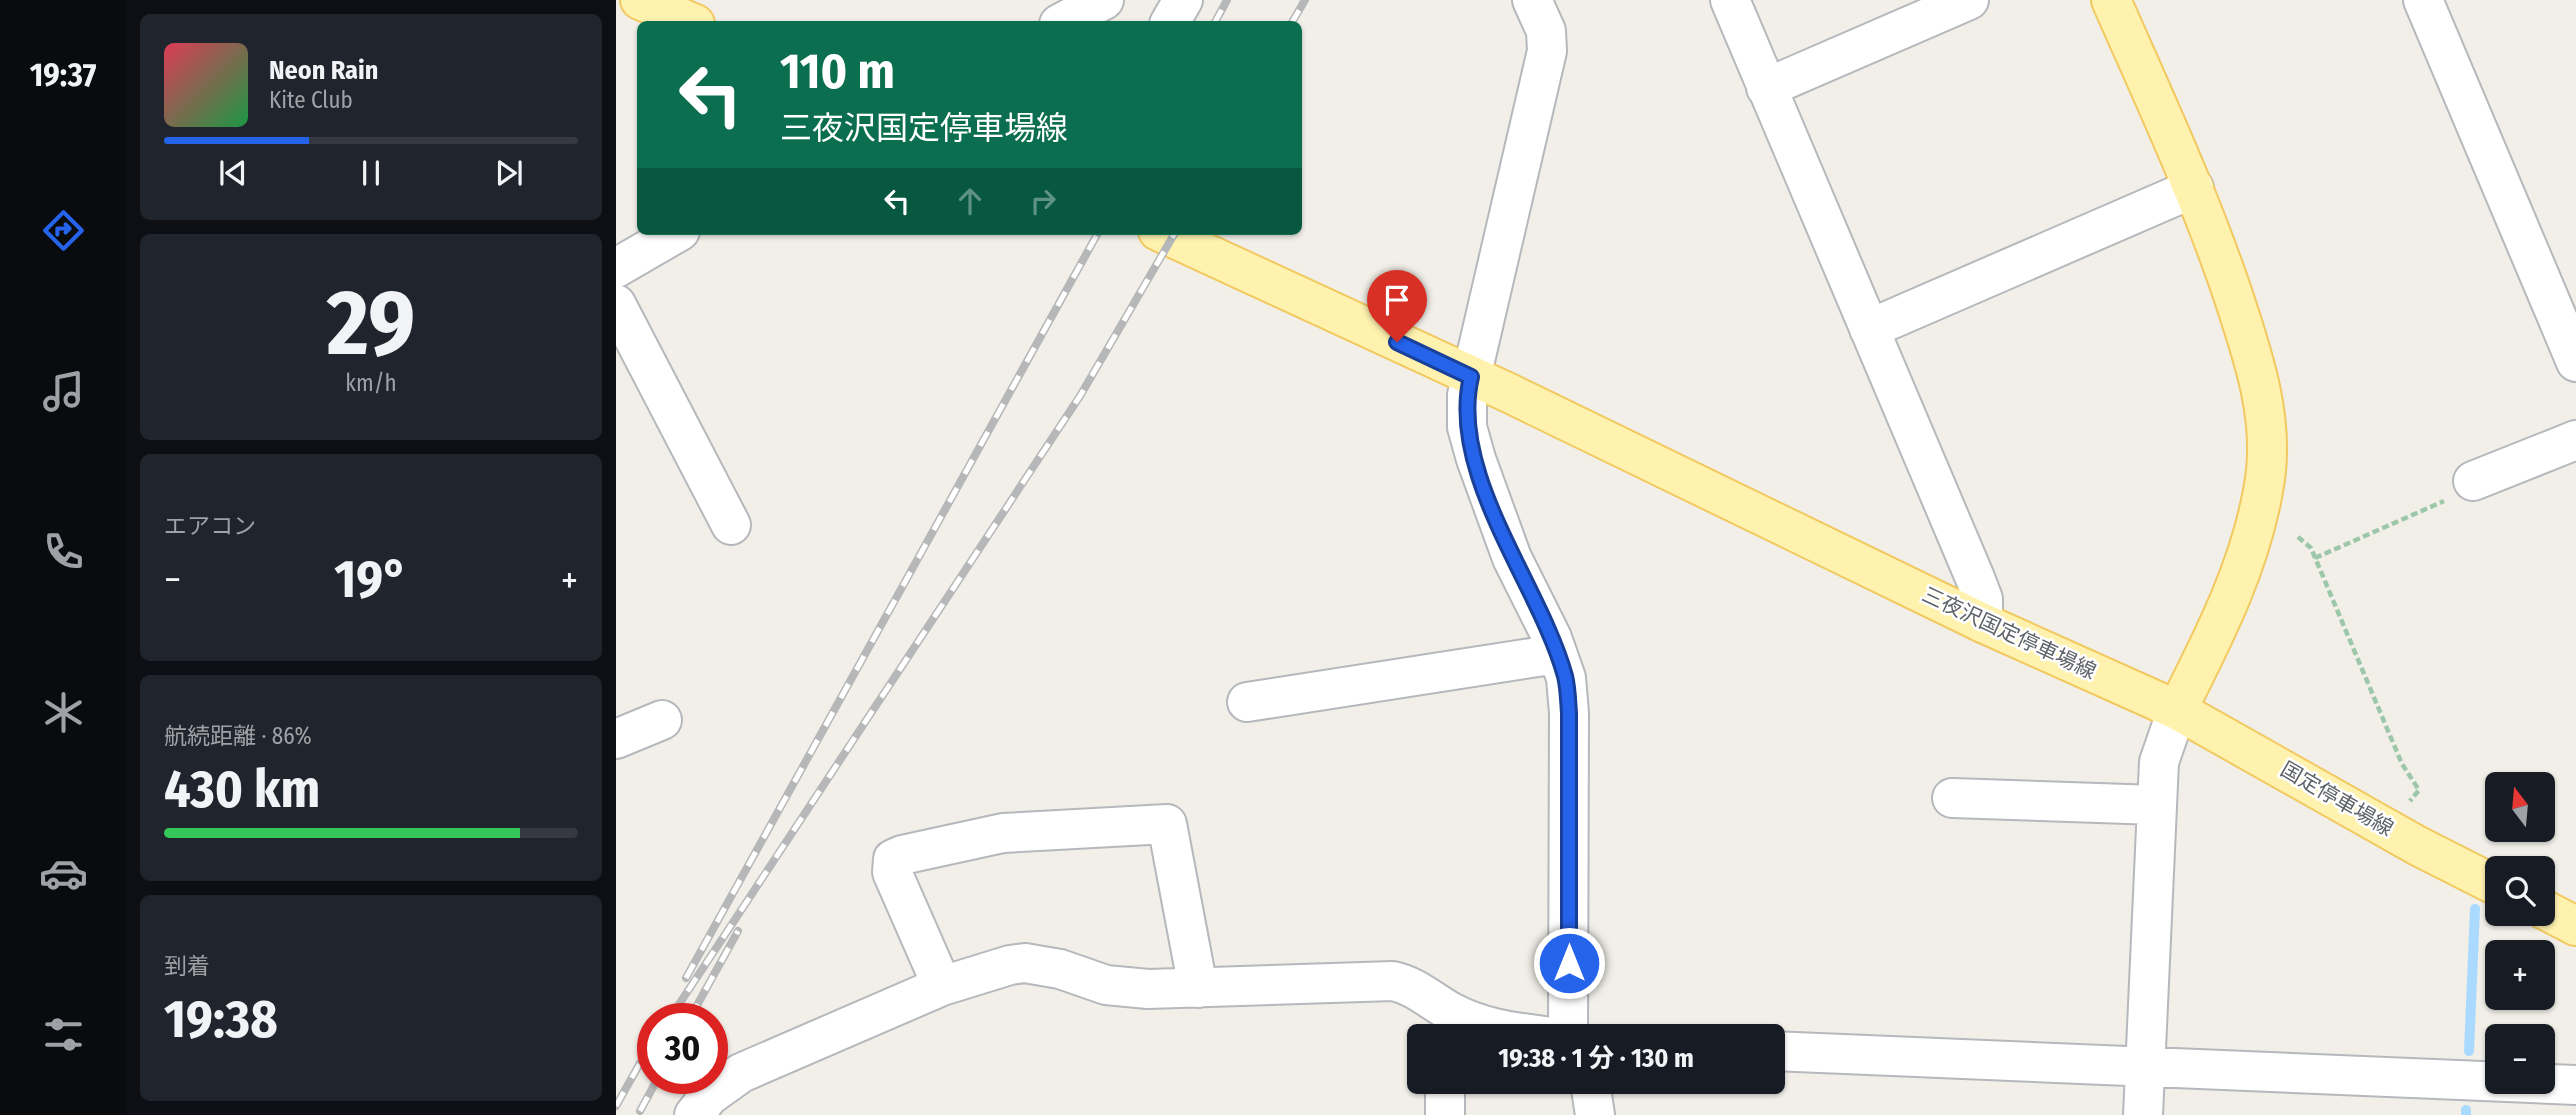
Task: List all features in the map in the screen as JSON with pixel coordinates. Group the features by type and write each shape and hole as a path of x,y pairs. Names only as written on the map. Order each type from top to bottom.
{"main road":[{"path":"640,0 688,21"},
{"path":"2111,0 2194,188 2260,377 2266,458 2258,518 2245,560 2219,624 2177,710"},
{"name":"三夜沢国定停車場線","path":"1167,235 1471,377 1983,623 2177,710"},
{"name":"国定停車場線","path":"2177,710 2418,846 2485,880"},
{"path":"2555,915 2576,926"}],"street":[{"path":"1065,21 1104,0"},
{"path":"1171,21 1183,0"},
{"path":"1532,0 1546,31 1547,51 1467,395 1467,427 1512,558 1566,678 1569,713 1568,1024"},
{"path":"1730,0 1975,578 1983,600 1983,623"},
{"path":"1766,88 1969,0"},
{"path":"2423,0 2572,343"},
{"path":"1868,329 2194,188"},
{"path":"616,268 673,235"},
{"path":"616,304 731,525"},
{"path":"2473,481 2576,440"},
{"path":"1247,702 1557,654"},
{"path":"2143,1115 2159,762 2177,710"},
{"path":"616,739 662,720"},
{"path":"1952,798 2157,805"},
{"path":"942,986 892,872 893,859 915,851 1003,833 1167,824 1198,988"},
{"path":"694,1115 709,1096 741,1073 942,986 1010,964 1026,963 1060,969 1106,985 1148,989 1394,981 1416,988 1447,1023"},
{"path":"1785,1052 2576,1085"},
{"path":"1445,1094 1445,1115"},
{"path":"1592,1094 1595,1115"}],"path":[{"path":"2315,558 2457,496 2473,481"},
{"path":"2298,537 2311,548 2402,764 2419,790 2404,806"}],"waterway":[{"path":"2469,1051 2475,909"},
{"path":"2466,1110 2466,1115"}],"railway":[{"path":"1216,21 1227,0"},
{"path":"1293,21 1305,0"},
{"path":"686,978 1097,235"},
{"path":"680,1003 1080,396 1174,235"},
{"path":"698,1003 738,931"},
{"path":"616,1106 637,1069"},
{"path":"640,1111 649,1094"}],"route":[{"path":"1397,342 1471,377 1467,395 1467,427 1490,505 1512,558 1552,638 1566,678 1569,713 1569,963"}]}
